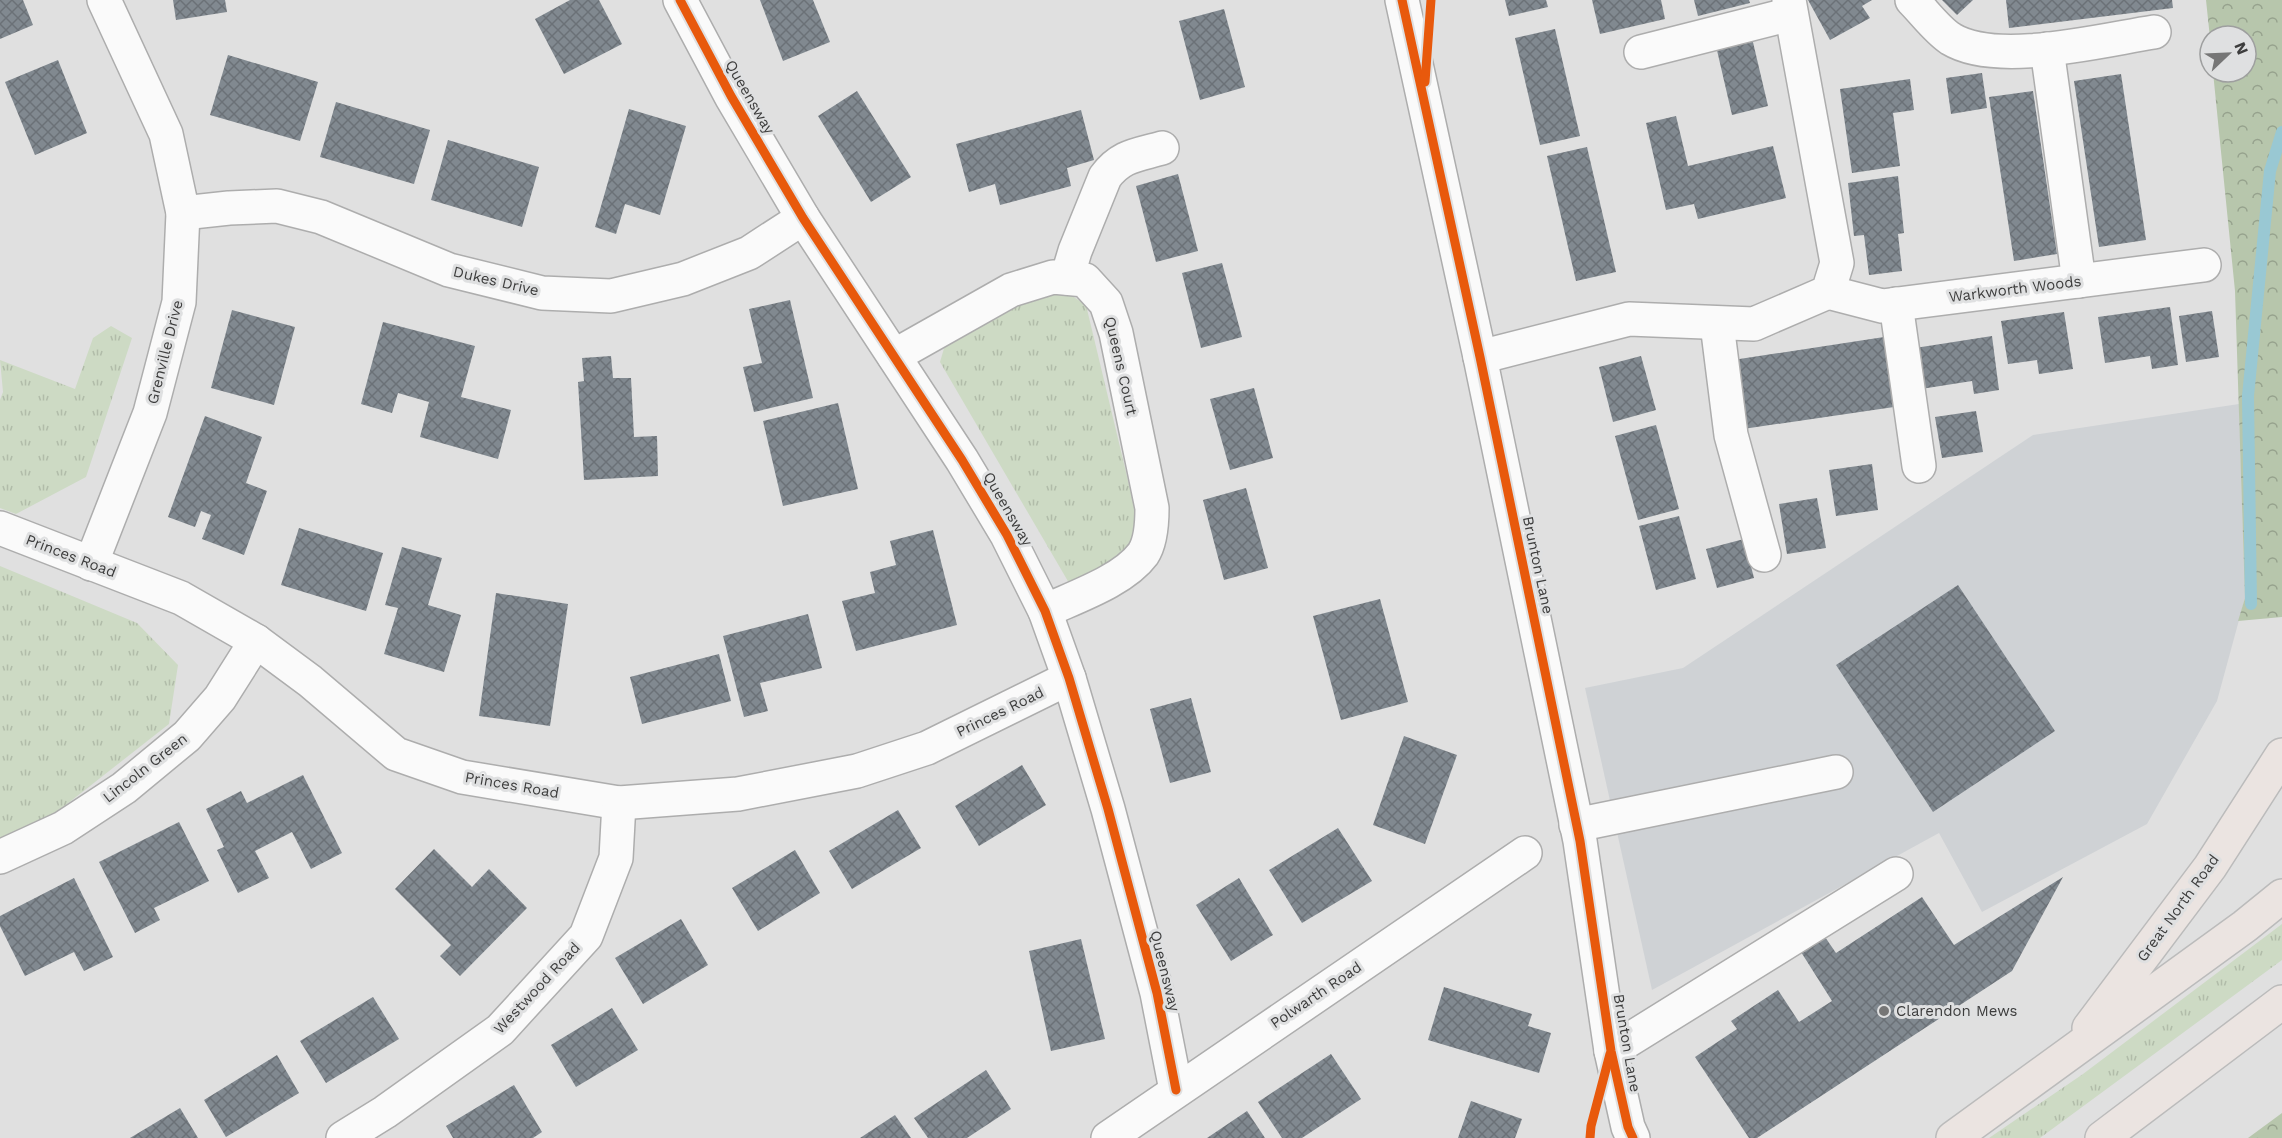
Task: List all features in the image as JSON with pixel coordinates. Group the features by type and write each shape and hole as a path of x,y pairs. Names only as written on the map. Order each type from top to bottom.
{"main road":[{"name":"Great North Road","path":"2068,1055 2210,867 2282,755"},
{"name":"Great North Road","path":"1953,1138 2245,926 2282,896"},
{"path":"2102,1138 2282,1002"}],"street":[{"name":"Grenville Drive","path":"92,564 150,413 179,302 183,213 165,134 104,0"},
{"name":"Queensway","path":"680,0 730,96 803,218 962,460 1006,535 1045,611 1069,678 1108,810 1154,981 1176,1090"},
{"name":"Brunton Lane","path":"1402,0 1480,357 1576,825 1611,1051 1628,1127 1633,1138"},
{"path":"1912,0 1950,38 1973,48 2007,53 2154,32"},
{"path":"1480,357 1629,319 1754,324 1828,292 1837,263 1790,7 1641,52"},
{"path":"2047,49 2079,281"},
{"path":"1067,278 1075,250 1109,172 1120,160 1162,148"},
{"name":"Dukes Drive","path":"183,213 277,206 321,217 449,270 542,293 611,296 682,279 749,253 803,218"},
{"name":"Warkworth Woods","path":"1828,292 1882,306 2204,265"},
{"name":"Queens Court","path":"894,356 1011,290 1053,277 1085,280 1106,303 1116,333 1152,508 1151,528 1144,552 1126,572 1045,611"},
{"path":"1896,304 1919,466"},
{"path":"1717,324 1731,435 1764,555"},
{"name":"Princes Road","path":"0,528 180,598 256,641 310,681 396,754 462,777 619,803 738,794 857,771 927,748 1069,678"},
{"name":"Lincoln Green","path":"0,857 63,828 124,788 187,736 220,698 256,641"},
{"path":"1576,825 1836,772"},
{"name":"Westwood Road","path":"343,1138 385,1112 500,1030 586,936 616,858 619,803"},
{"name":"Polwarth Road","path":"1108,1138 1525,854"},
{"path":"1611,1051 1896,874"}],"shaded area":[{"path":"2239,404 2245,598 2217,701 2147,824 1982,912 1939,833 1652,990 1585,688 1683,668 2033,435"}],"green space":[{"path":"2206,0 2282,0 2282,617 2238,621 2245,598 2235,291 2214,84 2258,84 2258,24 2209,24"},
{"path":"1054,284 1086,305 1137,518 1135,550 1121,571 1069,583 940,362 945,345"},
{"path":"111,326 132,338 86,477 16,514 0,508 0,400 3,392 0,360 75,389 93,338"},
{"path":"0,566 137,623 178,665 169,724 39,826 0,838"},
{"path":"2282,924 2282,960 2040,1138 1989,1138 2083,1074"},
{"path":"2282,1113 2282,1138 2248,1138"}],"building":[{"path":"0,0 23,0 33,25 0,39"},
{"path":"173,0 225,0 227,12 176,20"},
{"path":"570,0 599,0 622,44 564,74 535,19"},
{"path":"760,0 813,0 830,42 783,61"},
{"path":"1505,0 1546,0 1548,7 1509,16"},
{"path":"1592,0 1661,0 1665,19 1600,34"},
{"path":"1694,0 1749,0 1750,3 1698,16"},
{"path":"1808,0 1872,0 1862,6 1870,18 1830,40"},
{"path":"1942,0 1973,0 1957,15"},
{"path":"2006,0 2172,0 2173,8 2009,28"},
{"path":"1224,9 1245,87 1200,100 1179,21"},
{"path":"1555,29 1580,136 1540,145 1515,38"},
{"path":"1752,38 1768,106 1732,115 1716,46"},
{"path":"228,55 318,82 300,141 210,115"},
{"path":"58,60 87,133 35,155 5,82"},
{"path":"1982,73 1987,108 1951,114 1946,78"},
{"path":"2121,74 2146,240 2099,247 2074,81"},
{"path":"1910,79 1914,110 1893,113 1900,166 1852,173 1840,89"},
{"path":"857,91 911,177 871,202 818,116"},
{"path":"2033,91 2057,254 2014,261 1989,97"},
{"path":"336,102 430,130 414,184 320,157"},
{"path":"629,109 686,126 660,215 625,204 616,234 595,227"},
{"path":"1081,110 1094,160 1067,168 1071,186 1000,205 995,184 969,192 956,144"},
{"path":"1676,116 1688,166 1773,146 1786,198 1698,219 1694,204 1666,210 1646,123"},
{"path":"448,140 539,167 522,227 431,200"},
{"path":"1587,147 1616,272 1576,281 1547,156"},
{"path":"1178,174 1198,251 1156,262 1136,186"},
{"path":"1898,176 1904,233 1898,234 1902,271 1869,275 1864,235 1854,236 1848,183"},
{"path":"1222,263 1242,337 1201,348 1182,273"},
{"path":"790,300 813,398 754,412 743,367 762,363 749,309"},
{"path":"2170,307 2178,365 2152,369 2150,356 2105,363 2098,317"},
{"path":"232,310 295,327 274,405 211,388"},
{"path":"2212,311 2219,357 2186,362 2179,316"},
{"path":"2064,312 2073,369 2039,374 2037,360 2008,364 2001,321"},
{"path":"383,322 475,346 461,397 511,410 498,459 420,437 429,402 398,393 392,413 361,404"},
{"path":"1992,336 1999,390 1974,394 1972,381 1921,389 1915,348"},
{"path":"1884,337 1894,407 1743,429 1733,360"},
{"path":"611,356 613,378 631,378 634,437 657,436 658,476 584,480 578,382 584,381 582,358"},
{"path":"1641,356 1656,410 1613,422 1599,367"},
{"path":"1254,388 1273,458 1230,470 1210,399"},
{"path":"838,403 858,489 783,506 763,421"},
{"path":"1976,411 1983,452 1942,458 1935,417"},
{"path":"205,416 262,437 246,483 267,491 244,555 202,539 211,515 201,511 195,527 168,517"},
{"path":"1656,425 1679,509 1638,520 1615,436"},
{"path":"1872,464 1878,510 1836,516 1829,470"},
{"path":"1246,488 1268,568 1224,580 1203,500"},
{"path":"1817,498 1826,548 1787,554 1779,504"},
{"path":"1679,516 1696,579 1656,590 1639,526"},
{"path":"299,528 383,553 366,611 281,585"},
{"path":"933,530 957,625 856,651 842,601 875,593 870,572 896,565 890,541"},
{"path":"1744,539 1754,578 1717,588 1706,549"},
{"path":"402,547 442,558 428,605 461,615 444,672 384,654 398,608 385,605"},
{"path":"1958,585 2055,731 1933,812 1836,665"},
{"path":"496,593 568,604 550,726 479,716"},
{"path":"1380,599 1408,702 1341,720 1313,616"},
{"path":"808,614 822,668 760,683 768,711 744,717 723,636"},
{"path":"719,654 731,701 642,724 630,677"},
{"path":"1191,698 1211,772 1170,783 1150,709"},
{"path":"1404,736 1457,755 1425,844 1373,825"},
{"path":"1022,765 1046,805 979,846 955,806"},
{"path":"303,775 342,853 311,869 292,832 255,851 269,878 238,893 217,850 224,847 206,809 241,791 247,803"},
{"path":"898,810 921,848 852,889 829,851"},
{"path":"179,822 209,881 154,908 160,920 135,933 99,862"},
{"path":"1338,828 1372,881 1302,923 1269,870"},
{"path":"434,849 472,887 489,869 527,908 460,976 440,956 451,945 395,889"},
{"path":"795,850 820,893 758,931 732,888"},
{"name":"Clarendon Mews","path":"2063,877 2012,971 1757,1138 1749,1138 1695,1057 1737,1029 1731,1021 1778,990 1799,1022 1832,1001 1801,952 1825,937 1836,953 1922,897 1954,945"},
{"path":"74,878 113,957 84,971 74,952 25,976 0,926 0,916"},
{"path":"1239,878 1273,935 1231,961 1196,905"},
{"path":"681,919 708,965 643,1004 615,958"},
{"path":"1081,939 1105,1039 1051,1051 1029,951"},
{"path":"1444,987 1532,1014 1528,1026 1551,1033 1539,1073 1428,1040"},
{"path":"373,997 399,1039 326,1083 300,1041"},
{"path":"612,1008 638,1050 576,1087 551,1045"},
{"path":"1331,1054 1361,1099 1302,1138 1282,1138 1258,1102"},
{"path":"277,1055 299,1093 226,1137 204,1100"},
{"path":"986,1070 1011,1109 967,1138 928,1138 914,1118"},
{"path":"514,1085 542,1132 533,1138 453,1138 446,1126"},
{"path":"1471,1101 1522,1119 1515,1138 1458,1138"},
{"path":"180,1108 198,1138 130,1138"},
{"path":"1247,1111 1265,1138 1207,1138"},
{"path":"895,1115 911,1138 860,1138"}],"waterway":[{"path":"2251,604 2248,396 2270,171 2282,132"}],"cycle path":[{"path":"680,0 731,96 803,218 962,460 1007,535 1045,611 1069,678 1108,809 1157,993 1176,1090"},
{"path":"1402,0 1480,357 1580,841 1611,1051 1628,1127 1633,1138"},
{"path":"1425,82 1431,0"},
{"path":"1590,1138 1591,1126 1610,1054"}],"place":[{"name":"Clarendon Mews","path":"1884,1011"}]}
